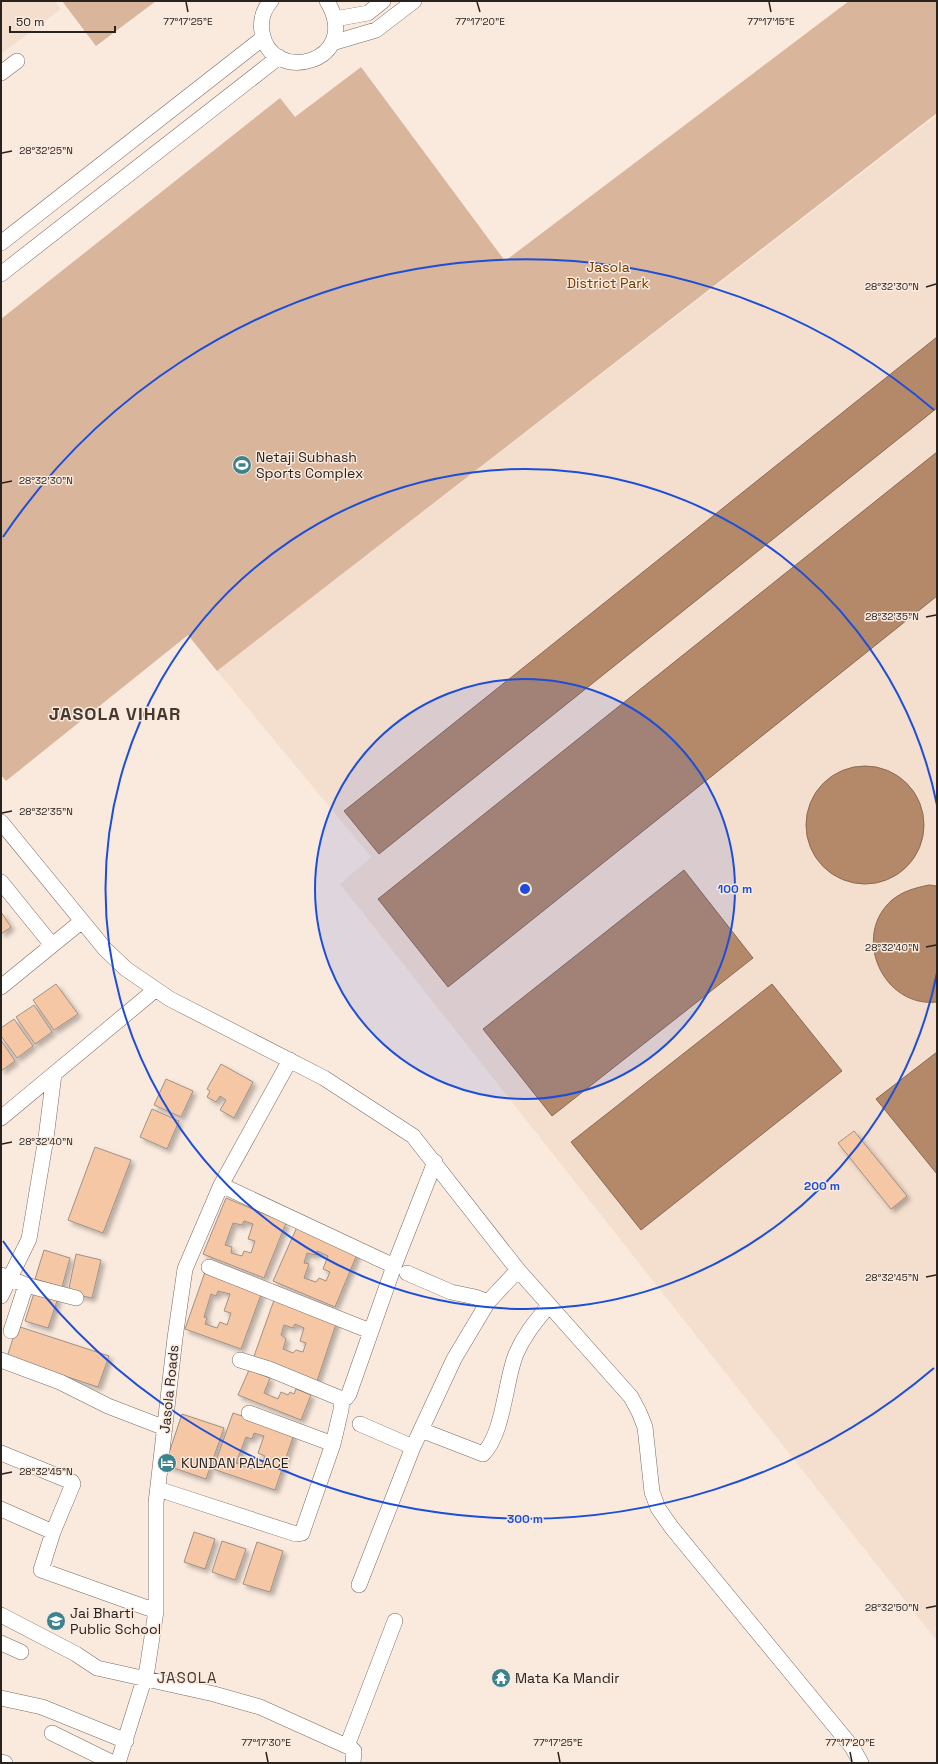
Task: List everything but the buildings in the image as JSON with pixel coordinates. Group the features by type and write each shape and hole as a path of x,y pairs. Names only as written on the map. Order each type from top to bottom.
{"street":[{"path":"271,1 266,8 261,24 263,38 270,50 279,57 283,60 296,63 311,61 324,54 332,43 336,28 335,19 334,12 327,1"},
{"path":"335,19 368,12 383,1"},
{"path":"332,43 376,30 414,1"},
{"path":"1,243 263,38"},
{"path":"1,274 279,57"},
{"path":"1,73 17,61"},
{"path":"1,822 82,922 110,954 126,969 170,999 324,1078 413,1136 435,1162 518,1270 631,1397 640,1412 644,1427 652,1492 658,1508 667,1521 852,1746 862,1763"},
{"path":"1,882 52,946"},
{"path":"1,987 82,922"},
{"path":"1,1118 156,990"},
{"name":"Jasola Roads","path":"118,1763 148,1670 156,1610 156,1503 175,1338 185,1269 221,1185 290,1060"},
{"path":"1,1296 5,1276 23,1254 30,1234 54,1074"},
{"path":"240,1360 269,1369 342,1399 346,1398 349,1394 370,1331 400,1269 435,1162"},
{"path":"221,1185 451,1292 475,1296 488,1302"},
{"path":"209,1267 370,1331"},
{"path":"359,1585 414,1446 454,1359 488,1302 518,1270"},
{"path":"5,1276 26,1284 76,1298"},
{"path":"10,1331 26,1284"},
{"path":"421,1430 483,1454 488,1449 495,1433 516,1355 527,1331 549,1305"},
{"path":"1,1360 49,1378 108,1406 165,1428"},
{"path":"158,1489 299,1534 305,1530 332,1444 341,1410 342,1399"},
{"path":"249,1413 332,1444"},
{"path":"360,1424 414,1446"},
{"path":"1,1453 72,1482 73,1486 53,1532 41,1568 43,1572 156,1610"},
{"path":"1,1509 53,1532"},
{"path":"1,1615 76,1654 97,1668 144,1680 214,1694 260,1707 348,1746 354,1751 353,1763"},
{"path":"348,1746 395,1621"},
{"path":"1,1643 21,1652"},
{"path":"1,1698 42,1707 126,1741"},
{"path":"52,1733 113,1763"}],"shaded area":[{"path":"1,1 55,1 61,9 1,54"},
{"path":"937,115 937,1641 340,884 371,857 217,671"},
{"path":"937,337 937,408 379,854 344,811"},
{"path":"937,452 937,596 448,987 378,899"},
{"path":"865,766 876,767 887,771 898,776 907,783 914,792 919,803 923,814 923,836 919,847 914,858 907,867 898,874 887,879 876,883 865,884 854,883 843,879 832,874 823,867 816,858 811,847 807,836 806,825 807,814 811,803 816,792 823,783 832,776 843,771 854,767"},
{"path":"684,870 753,958 552,1116 483,1029"},
{"path":"929,885 937,886 937,1002 918,1001 901,994 888,982 879,967 874,950 874,932 880,915 892,900 909,890"},
{"path":"772,984 842,1071 641,1230 571,1142"},
{"path":"937,1052 937,1174 876,1099"}],"green space":[{"path":"62,1 156,1 96,46"},
{"name":"Netaji Subhash Sports Complex","path":"849,1 937,1 937,113 217,671 188,635 6,781 1,775 1,319 280,98 295,117 361,67 505,261"}],"place":[{"name":"Netaji Subhash Sports Complex","path":"242,465"},
{"name":"KUNDAN PALACE","path":"167,1463"},
{"name":"Jai Bharti Public School","path":"56,1621"},
{"name":"Mata Ka Mandir","path":"501,1678"}],"district":[{"name":"JASOLA VIHAR","path":"115,713"},
{"name":"JASOLA","path":"187,1677"}],"park label":[{"name":"Jasola District Park","path":"608,276"}]}
